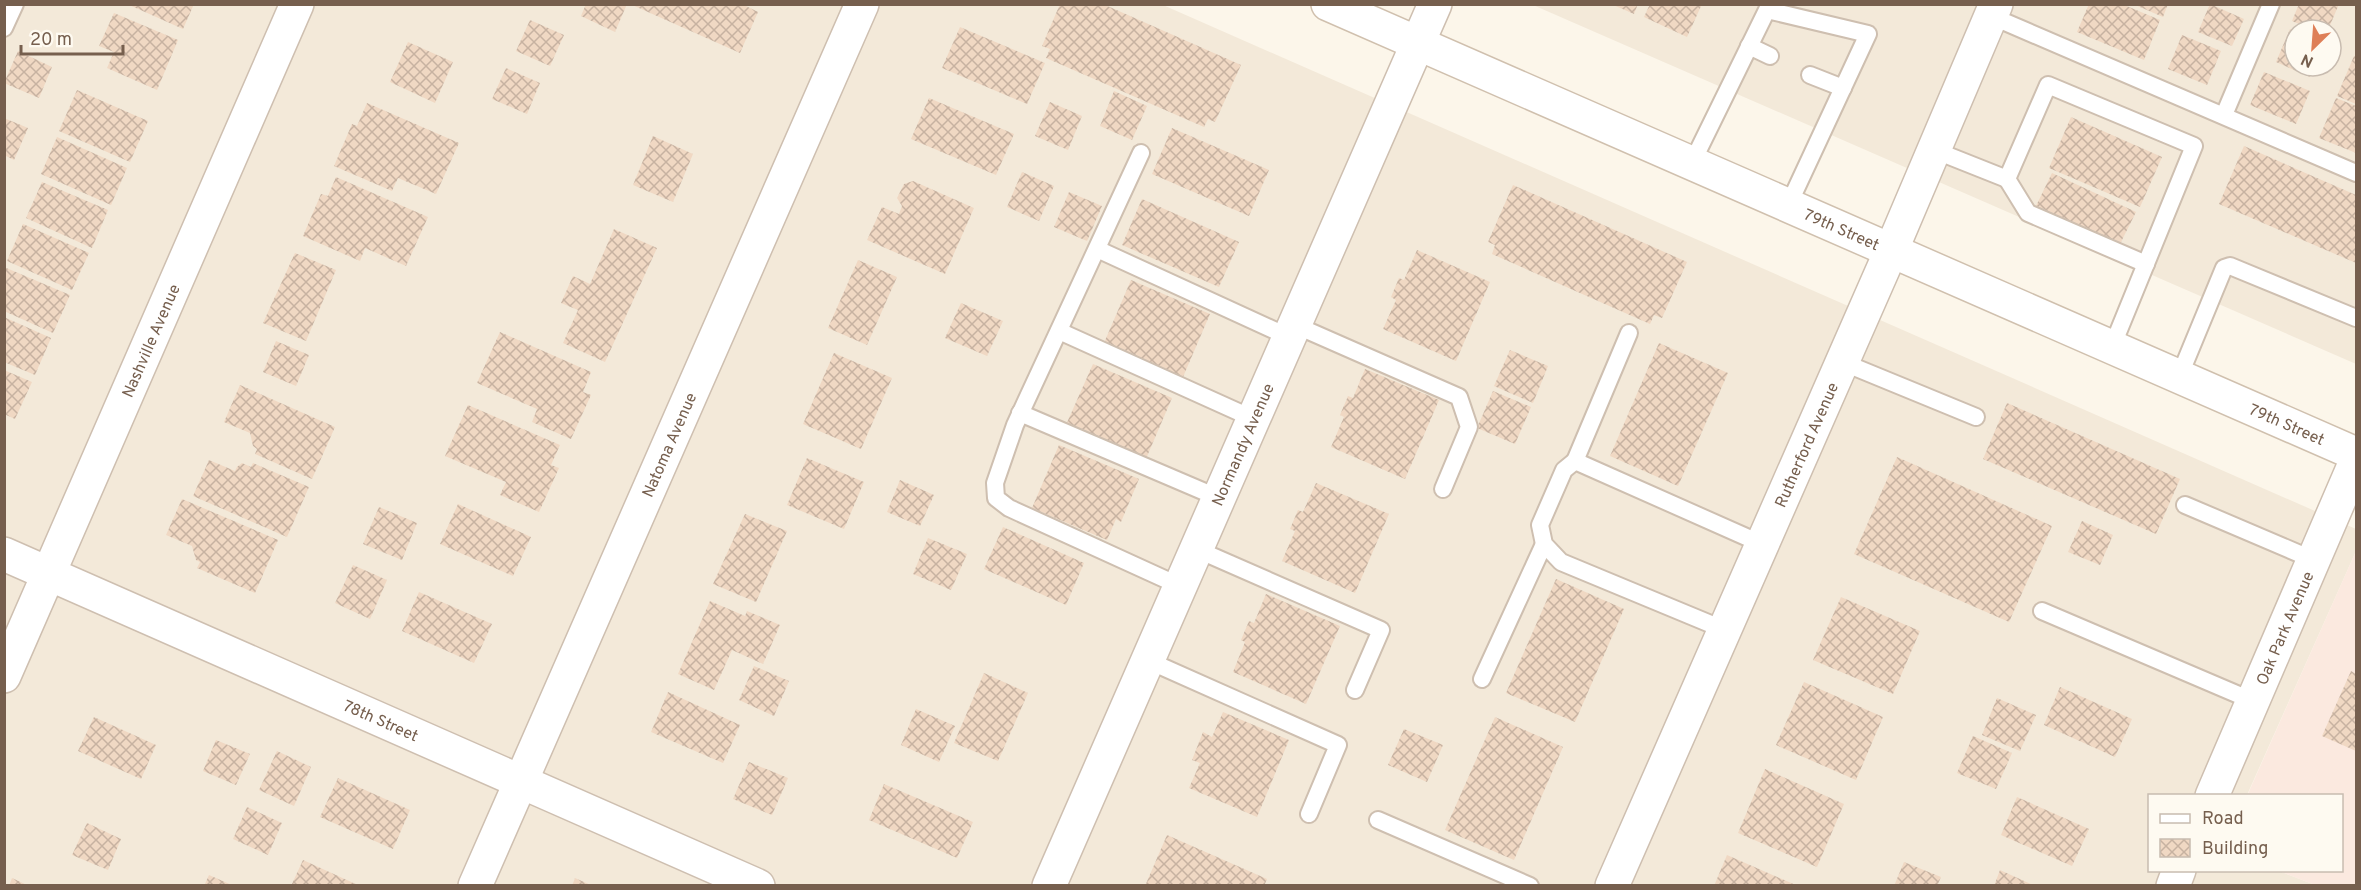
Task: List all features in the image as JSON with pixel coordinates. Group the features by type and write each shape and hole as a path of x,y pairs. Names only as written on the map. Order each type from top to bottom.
{"street":[{"name":"Nashville Avenue","path":"4,676 297,4"},
{"name":"Natoma Avenue","path":"475,885 862,4"},
{"name":"79th Street","path":"1328,4 2356,454"},
{"name":"Normandy Avenue","path":"1049,885 1435,4"},
{"name":"Rutherford Avenue","path":"1612,885 1994,10"},
{"name":"Oak Park Avenue","path":"2212,794 2356,462"},
{"name":"78th Street","path":"4,554 758,885"}],"lane":[{"path":"4,28 15,4"},
{"path":"2224,115 2271,4"},
{"path":"1692,163 1767,10 1868,34 1788,206"},
{"path":"1994,10 2224,115 2356,172"},
{"path":"1749,46 1770,56"},
{"path":"1810,75 1843,88"},
{"path":"2007,179 2048,85 2194,146 2112,347"},
{"path":"1934,150 2007,179 2028,213 2146,264"},
{"path":"1141,153 1020,413 994,483 996,498 1009,508 1180,586"},
{"path":"1097,249 1292,331 1459,397 1469,427 1443,489"},
{"path":"2179,377 2224,268 2230,266 2356,318"},
{"path":"1059,331 1254,419"},
{"path":"1629,333 1575,461 1564,470 1540,525 1544,544 1561,562 1725,630"},
{"path":"1842,362 1976,417"},
{"path":"1020,413 1219,498"},
{"path":"1575,461 1762,544"},
{"path":"2185,505 2314,560"},
{"path":"1482,680 1544,544"},
{"path":"1196,549 1381,630 1355,690"},
{"path":"2043,611 2253,700"},
{"path":"1147,660 1338,745 1309,814"},
{"path":"1378,820 1530,885"}],"shaded area":[{"path":"5,5 1163,5 2356,529 2356,551 2247,794 2148,794 2148,872 2282,872 2315,885 5,886"},
{"path":"1533,5 2356,5 2356,364"},
{"path":"2356,551 2356,885 2315,885 2282,872 2343,872 2343,794 2248,794"}],"building":[{"path":"127,4 194,4 183,29"},
{"path":"586,4 627,4 615,32 581,16"},
{"path":"630,4 742,4 758,12 740,53"},
{"path":"1060,4 1103,4 1241,65 1215,122 1208,119 1204,127 1046,58 1050,49 1042,46"},
{"path":"1611,4 1638,4 1634,14"},
{"path":"1650,4 1702,4 1687,37 1644,17"},
{"path":"2089,4 2122,4 2160,20 2144,60 2077,32"},
{"path":"2133,4 2168,4 2163,17"},
{"path":"2210,4 2244,19 2232,46 2198,32"},
{"path":"2299,4 2339,4 2333,18 2293,18"},
{"path":"114,13 178,40 157,90 107,68 114,52 99,46"},
{"path":"530,20 564,35 550,66 516,51"},
{"path":"960,27 1045,63 1027,104 942,68"},
{"path":"2182,35 2221,51 2207,85 2168,69"},
{"path":"408,42 453,62 435,103 390,82"},
{"path":"2283,46 2283,65 2276,62"},
{"path":"18,51 52,67 39,98 4,83"},
{"path":"2354,56 2356,57 2356,104 2337,96"},
{"path":"506,68 540,83 527,114 492,99"},
{"path":"2264,72 2310,91 2296,124 2250,105"},
{"path":"77,90 148,121 130,162 59,131"},
{"path":"1114,91 1147,106 1132,140 1100,126"},
{"path":"929,98 1014,134 996,175 911,139"},
{"path":"2336,98 2356,106 2356,153 2319,138"},
{"path":"1050,102 1082,116 1068,150 1035,136"},
{"path":"367,103 459,143 436,194 398,178 392,191 334,166 352,124 357,126"},
{"path":"2071,117 2162,157 2140,207 2049,168"},
{"path":"4,118 28,128 14,160 4,155"},
{"path":"1172,128 1269,170 1249,216 1152,174"},
{"path":"653,136 693,154 673,202 633,185"},
{"path":"57,137 127,168 111,205 41,174"},
{"path":"2244,146 2356,195 2356,263 2219,204"},
{"path":"1022,172 1054,186 1039,221 1007,207"},
{"path":"2052,173 2136,212 2120,244 2036,206"},
{"path":"336,177 428,217 406,266 365,248 360,261 303,236 321,194 328,196"},
{"path":"913,181 974,208 945,274 867,240 882,207 899,214 902,206 897,198 904,184"},
{"path":"42,182 108,210 92,248 26,218"},
{"path":"1513,185 1687,262 1662,318 1654,315 1650,324 1492,254 1495,245 1488,242"},
{"path":"1069,192 1102,206 1087,241 1054,227"},
{"path":"1142,199 1239,242 1219,287 1122,245"},
{"path":"23,224 89,253 72,290 7,261"},
{"path":"614,229 657,248 605,362 563,343 578,310 561,303 573,276 590,284"},
{"path":"1417,250 1490,282 1456,361 1383,329 1396,300 1391,297 1399,278 1404,280"},
{"path":"295,253 336,270 306,341 263,323"},
{"path":"858,260 897,277 867,345 828,328"},
{"path":"4,267 70,295 53,333 4,311"},
{"path":"1131,280 1210,314 1183,377 1104,343"},
{"path":"961,303 1003,321 987,356 945,338"},
{"path":"4,317 51,338 35,375 4,362"},
{"path":"500,332 591,372 583,392 591,395 571,439 532,422 537,409 477,383"},
{"path":"276,341 309,355 296,386 263,372"},
{"path":"1659,343 1728,373 1678,486 1610,456"},
{"path":"1510,350 1548,366 1533,403 1494,386"},
{"path":"834,353 892,378 861,449 803,424"},
{"path":"1093,364 1172,398 1145,461 1065,427"},
{"path":"1365,369 1439,400 1405,479 1331,447 1344,417 1340,415 1348,396 1353,398"},
{"path":"4,370 32,382 15,419 4,414"},
{"path":"240,385 335,427 312,479 255,454 257,449 253,446 250,433 224,422"},
{"path":"1493,391 1531,407 1515,444 1477,428"},
{"path":"2007,403 2180,479 2156,534 1983,459"},
{"path":"468,405 560,445 551,465 559,468 539,512 500,495 506,482 445,456"},
{"path":"1059,445 1139,479 1121,522 1116,519 1107,540 1032,508"},
{"path":"1897,457 2052,526 2009,622 1854,554"},
{"path":"807,458 864,482 844,529 787,505"},
{"path":"209,460 235,471 242,463 251,467 253,463 309,487 287,537 193,496"},
{"path":"900,480 934,495 920,526 887,512"},
{"path":"1316,483 1389,514 1355,593 1282,561 1295,531 1290,529 1298,510 1303,512"},
{"path":"182,499 278,540 255,593 197,568 200,562 196,560 192,546 166,535"},
{"path":"458,504 531,537 513,576 440,544"},
{"path":"379,507 417,523 402,560 363,544"},
{"path":"745,514 787,531 756,602 713,584"},
{"path":"2082,521 2113,535 2100,565 2068,552"},
{"path":"1003,527 1084,563 1066,605 984,569"},
{"path":"928,538 967,554 951,590 913,574"},
{"path":"353,565 387,580 370,619 335,603"},
{"path":"1556,579 1624,609 1575,722 1506,693"},
{"path":"419,592 492,624 474,663 402,631"},
{"path":"1266,594 1340,626 1306,704 1233,672 1245,642 1241,640 1249,621 1254,623"},
{"path":"1841,597 1920,631 1893,694 1813,660"},
{"path":"710,601 745,616 747,611 780,625 763,664 732,650 714,690 678,674"},
{"path":"754,666 789,681 774,716 739,700"},
{"path":"2351,671 2356,674 2356,751 2322,736"},
{"path":"984,673 1028,693 998,761 954,743"},
{"path":"1804,682 1883,717 1856,780 1776,745"},
{"path":"2060,687 2132,719 2115,757 2044,725"},
{"path":"668,692 740,725 723,763 651,732"},
{"path":"1997,698 2036,715 2020,751 1982,735"},
{"path":"916,709 955,726 939,762 901,745"},
{"path":"1223,712 1289,740 1257,817 1189,788 1200,763 1192,760 1203,732 1212,737"},
{"path":"94,717 156,745 141,779 78,751"},
{"path":"1495,717 1563,747 1514,860 1445,830"},
{"path":"1404,729 1443,745 1427,782 1388,765"},
{"path":"1973,736 2012,753 1996,789 1957,773"},
{"path":"216,740 250,754 236,785 203,771"},
{"path":"277,751 311,767 294,806 259,790"},
{"path":"749,762 788,778 772,815 733,799"},
{"path":"1765,769 1844,804 1817,867 1738,833"},
{"path":"338,778 410,810 393,849 320,817"},
{"path":"884,784 973,822 957,858 869,820"},
{"path":"2017,797 2089,829 2072,866 2001,835"},
{"path":"247,807 282,823 268,855 233,839"},
{"path":"87,823 121,839 108,870 72,855"},
{"path":"1167,835 1267,879 1264,886 1145,886"},
{"path":"1727,855 1798,886 1714,886"},
{"path":"303,860 360,886 291,886"},
{"path":"1904,862 1941,877 1937,886 1894,886"},
{"path":"2000,870 2035,886 1994,886"},
{"path":"209,875 234,886 204,886"},
{"path":"12,878 29,886 9,886"},
{"path":"575,878 593,886 572,886"}]}
